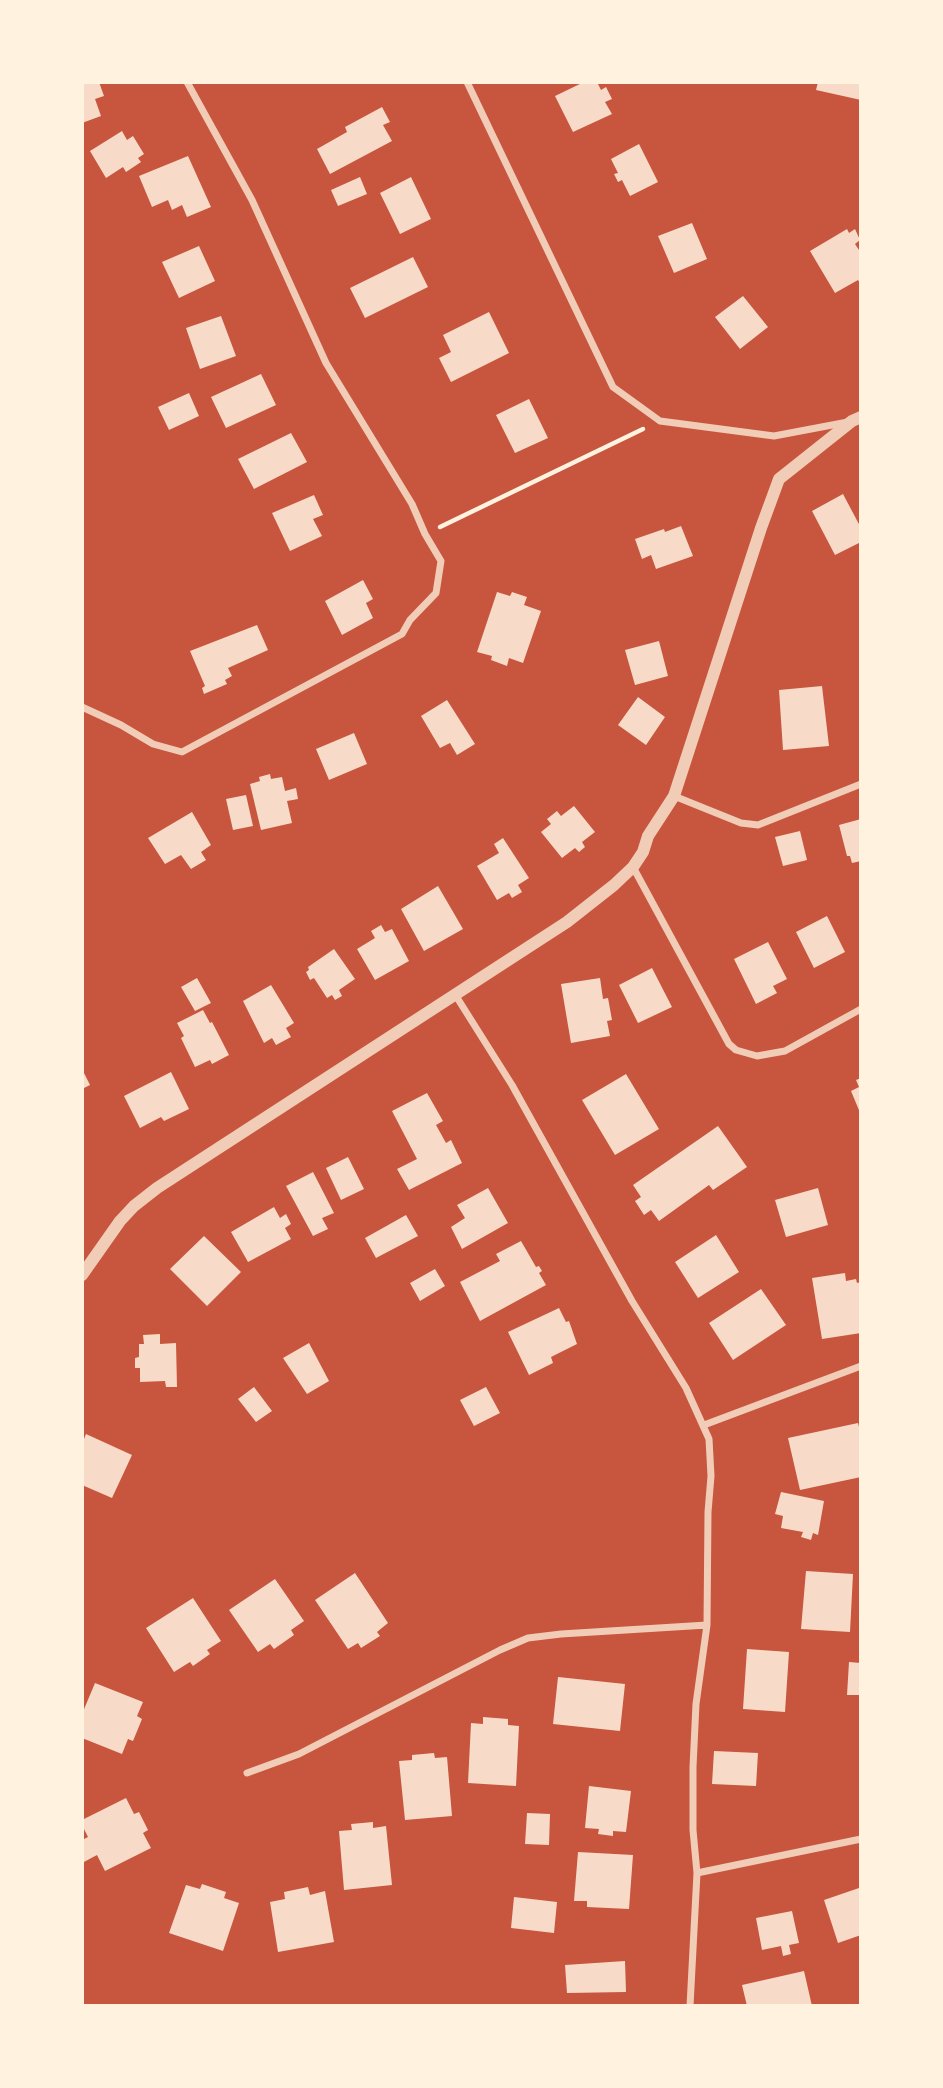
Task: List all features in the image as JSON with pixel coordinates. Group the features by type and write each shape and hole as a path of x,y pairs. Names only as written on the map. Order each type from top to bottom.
{"street":[{"path":"82,707 153,744 182,752 402,634 410,620 436,593 441,561 412,505 326,363 252,200 187,82"},
{"path":"467,82 613,387 660,421 774,436 856,419"},
{"path":"82,1275 120,1221 157,1188 567,922 633,867 643,852 648,836 674,796 779,479 856,419"},
{"path":"674,796 741,823 758,825 861,784"},
{"path":"633,867 729,1044 736,1050 757,1056 785,1051 861,1009"},
{"path":"456,996 512,1085 632,1301 687,1388 709,1439 711,1476 707,1625 696,1704 693,1767 696,1873 690,2006"},
{"path":"704,1425 861,1366"},
{"path":"247,1773 299,1754 528,1638 561,1633 707,1625"},
{"path":"696,1873 861,1839"}],"path":[{"path":"425,534 660,421"}],"building":[{"path":"82,82 99,82 104,96 95,99 101,116 82,123"},
{"path":"584,82 597,82 601,90 606,87 612,99 605,102 612,114 573,132 555,96"},
{"path":"818,82 861,82 861,100 816,90"},
{"path":"382,107 390,122 383,125 392,141 330,174 317,149 347,132 345,127"},
{"path":"122,131 127,140 133,136 144,154 138,158 141,162 126,172 123,167 106,178 90,151"},
{"path":"639,144 658,182 630,196 622,180 618,182 614,174 618,173 611,159"},
{"path":"188,156 211,207 187,217 182,205 172,210 168,200 152,207 139,176"},
{"path":"360,177 367,194 338,206 331,190"},
{"path":"411,177 431,219 400,234 380,193"},
{"path":"692,223 707,259 674,273 658,236"},
{"path":"847,229 849,233 855,229 860,240 855,244 861,253 861,285 858,280 835,293 810,251"},
{"path":"199,246 215,281 179,298 162,262"},
{"path":"413,257 428,287 365,318 350,288"},
{"path":"743,296 768,327 740,349 715,317"},
{"path":"489,312 509,353 451,382 439,358 451,352 443,335"},
{"path":"221,316 236,356 200,369 186,328"},
{"path":"261,374 276,405 226,428 211,397"},
{"path":"189,393 199,416 169,430 158,407"},
{"path":"529,399 548,438 515,453 496,415"},
{"path":"291,433 307,462 254,489 238,459"},
{"path":"843,494 861,528 861,542 835,555 812,511"},
{"path":"314,495 323,515 313,519 322,536 290,551 272,513"},
{"path":"681,526 693,556 656,569 651,555 642,559 635,539"},
{"path":"363,580 373,599 366,603 373,618 342,635 325,601"},
{"path":"497,592 510,596 512,592 527,597 524,605 541,611 523,663 509,658 507,666 491,660 492,656 477,652"},
{"path":"257,625 268,650 228,668 232,676 225,680 227,684 204,694 202,688 205,686 190,651"},
{"path":"659,641 668,676 635,685 625,650"},
{"path":"822,686 829,746 783,750 779,690"},
{"path":"638,697 665,717 646,745 618,725"},
{"path":"447,700 475,744 457,755 450,743 440,748 421,716"},
{"path":"354,733 367,764 329,780 316,749"},
{"path":"270,774 271,779 282,777 285,791 296,788 298,799 287,801 292,823 261,830 250,784 260,781 259,777"},
{"path":"246,795 253,826 233,830 226,799"},
{"path":"574,806 595,832 582,842 585,847 579,852 575,848 562,858 541,832 551,824 547,819 557,811 561,816"},
{"path":"192,812 211,845 201,852 206,860 191,869 181,855 165,864 148,838"},
{"path":"861,819 861,861 852,863 850,856 847,856 839,825"},
{"path":"800,831 807,860 783,866 775,837"},
{"path":"503,838 529,878 518,885 522,892 512,898 509,893 497,900 477,866 499,853 494,844"},
{"path":"438,886 463,929 424,951 401,909"},
{"path":"827,916 845,952 814,968 796,932"},
{"path":"381,925 385,932 392,929 409,961 375,980 357,949 375,938 371,931"},
{"path":"768,942 787,979 773,986 777,993 756,1004 734,959"},
{"path":"334,949 355,979 339,990 342,996 335,1000 332,995 327,998 314,978 310,980 306,972 308,967"},
{"path":"652,968 672,1007 638,1023 619,985"},
{"path":"197,978 211,1003 195,1011 181,987"},
{"path":"600,978 603,999 608,998 612,1020 607,1021 610,1036 571,1043 561,984"},
{"path":"271,985 294,1023 286,1028 291,1037 276,1045 272,1038 264,1043 243,1001"},
{"path":"203,1010 229,1055 212,1064 210,1060 195,1067 177,1023"},
{"path":"82,1069 90,1085 82,1089"},
{"path":"171,1072 189,1109 164,1121 161,1117 140,1128 124,1096"},
{"path":"626,1074 659,1129 615,1155 582,1100"},
{"path":"861,1078 861,1115 851,1091 859,1087 856,1080"},
{"path":"427,1093 443,1121 436,1125 446,1143 451,1140 462,1163 409,1190 397,1169 417,1159 392,1111"},
{"path":"718,1126 747,1167 713,1190 709,1185 659,1221 651,1210 644,1215 635,1201 641,1197 633,1185"},
{"path":"348,1157 364,1189 341,1200 326,1168"},
{"path":"313,1172 334,1213 322,1218 328,1229 313,1236 286,1186"},
{"path":"488,1188 508,1223 462,1249 451,1227 465,1218 457,1205"},
{"path":"818,1188 828,1225 786,1237 775,1200"},
{"path":"274,1207 280,1218 286,1214 291,1224 285,1228 291,1239 248,1262 231,1232"},
{"path":"406,1215 418,1236 376,1258 365,1238"},
{"path":"716,1235 739,1272 698,1298 675,1262"},
{"path":"204,1236 241,1272 207,1306 170,1269"},
{"path":"521,1241 536,1267 539,1266 542,1271 539,1273 546,1285 480,1321 460,1282 500,1261 496,1254"},
{"path":"435,1269 445,1286 420,1301 410,1283"},
{"path":"845,1273 846,1281 856,1279 857,1283 861,1282 861,1333 822,1339 812,1278"},
{"path":"761,1289 786,1325 733,1360 709,1323"},
{"path":"559,1308 566,1322 569,1321 577,1344 551,1357 553,1363 529,1375 508,1332"},
{"path":"160,1334 160,1344 176,1343 177,1387 166,1387 165,1381 140,1382 140,1368 135,1368 135,1358 139,1357 139,1344 144,1344 143,1335"},
{"path":"309,1343 329,1381 307,1394 283,1358"},
{"path":"254,1387 272,1411 256,1422 238,1399"},
{"path":"486,1387 500,1413 474,1426 460,1400"},
{"path":"858,1423 861,1435 861,1477 800,1490 788,1438"},
{"path":"86,1434 132,1455 112,1498 82,1485 82,1444"},
{"path":"781,1492 824,1501 818,1535 813,1533 811,1540 801,1537 803,1532 781,1528 783,1516 775,1514"},
{"path":"806,1571 853,1574 850,1632 801,1629"},
{"path":"355,1573 388,1623 377,1632 380,1636 361,1648 358,1643 348,1649 315,1600"},
{"path":"275,1579 304,1621 291,1630 294,1635 274,1649 270,1644 258,1652 229,1610"},
{"path":"193,1598 221,1641 207,1650 210,1654 193,1666 190,1662 174,1672 146,1628"},
{"path":"747,1649 789,1652 785,1712 743,1709"},
{"path":"849,1662 861,1663 861,1695 847,1695"},
{"path":"558,1677 625,1684 620,1731 553,1724"},
{"path":"95,1683 143,1702 137,1716 142,1719 133,1741 128,1739 122,1754 82,1738 82,1714"},
{"path":"483,1717 508,1719 508,1725 519,1726 516,1786 468,1783 471,1723 483,1724"},
{"path":"714,1751 758,1753 756,1786 712,1784"},
{"path":"434,1753 435,1758 447,1757 452,1816 405,1820 399,1761 412,1760 412,1755"},
{"path":"589,1786 631,1791 626,1832 613,1831 613,1836 598,1834 599,1829 585,1828"},
{"path":"126,1798 134,1814 139,1812 148,1830 143,1833 151,1848 105,1871 97,1855 82,1863 82,1840 88,1837 82,1820"},
{"path":"527,1813 550,1814 549,1845 525,1844"},
{"path":"373,1822 373,1828 386,1826 392,1885 344,1890 339,1831 352,1830 351,1824"},
{"path":"578,1852 633,1855 629,1909 587,1907 587,1901 574,1901"},
{"path":"202,1884 226,1892 224,1898 239,1903 223,1951 169,1933 186,1885 200,1889"},
{"path":"308,1887 310,1895 325,1891 334,1942 278,1952 270,1902 285,1899 284,1892"},
{"path":"859,1888 861,1935 838,1943 824,1900"},
{"path":"514,1897 557,1902 554,1933 511,1928"},
{"path":"792,1911 799,1943 789,1945 791,1954 783,1956 781,1946 762,1950 756,1918"},
{"path":"625,1961 626,1992 567,1993 565,1965"},
{"path":"804,1971 812,2006 747,2006 742,1985"}]}
